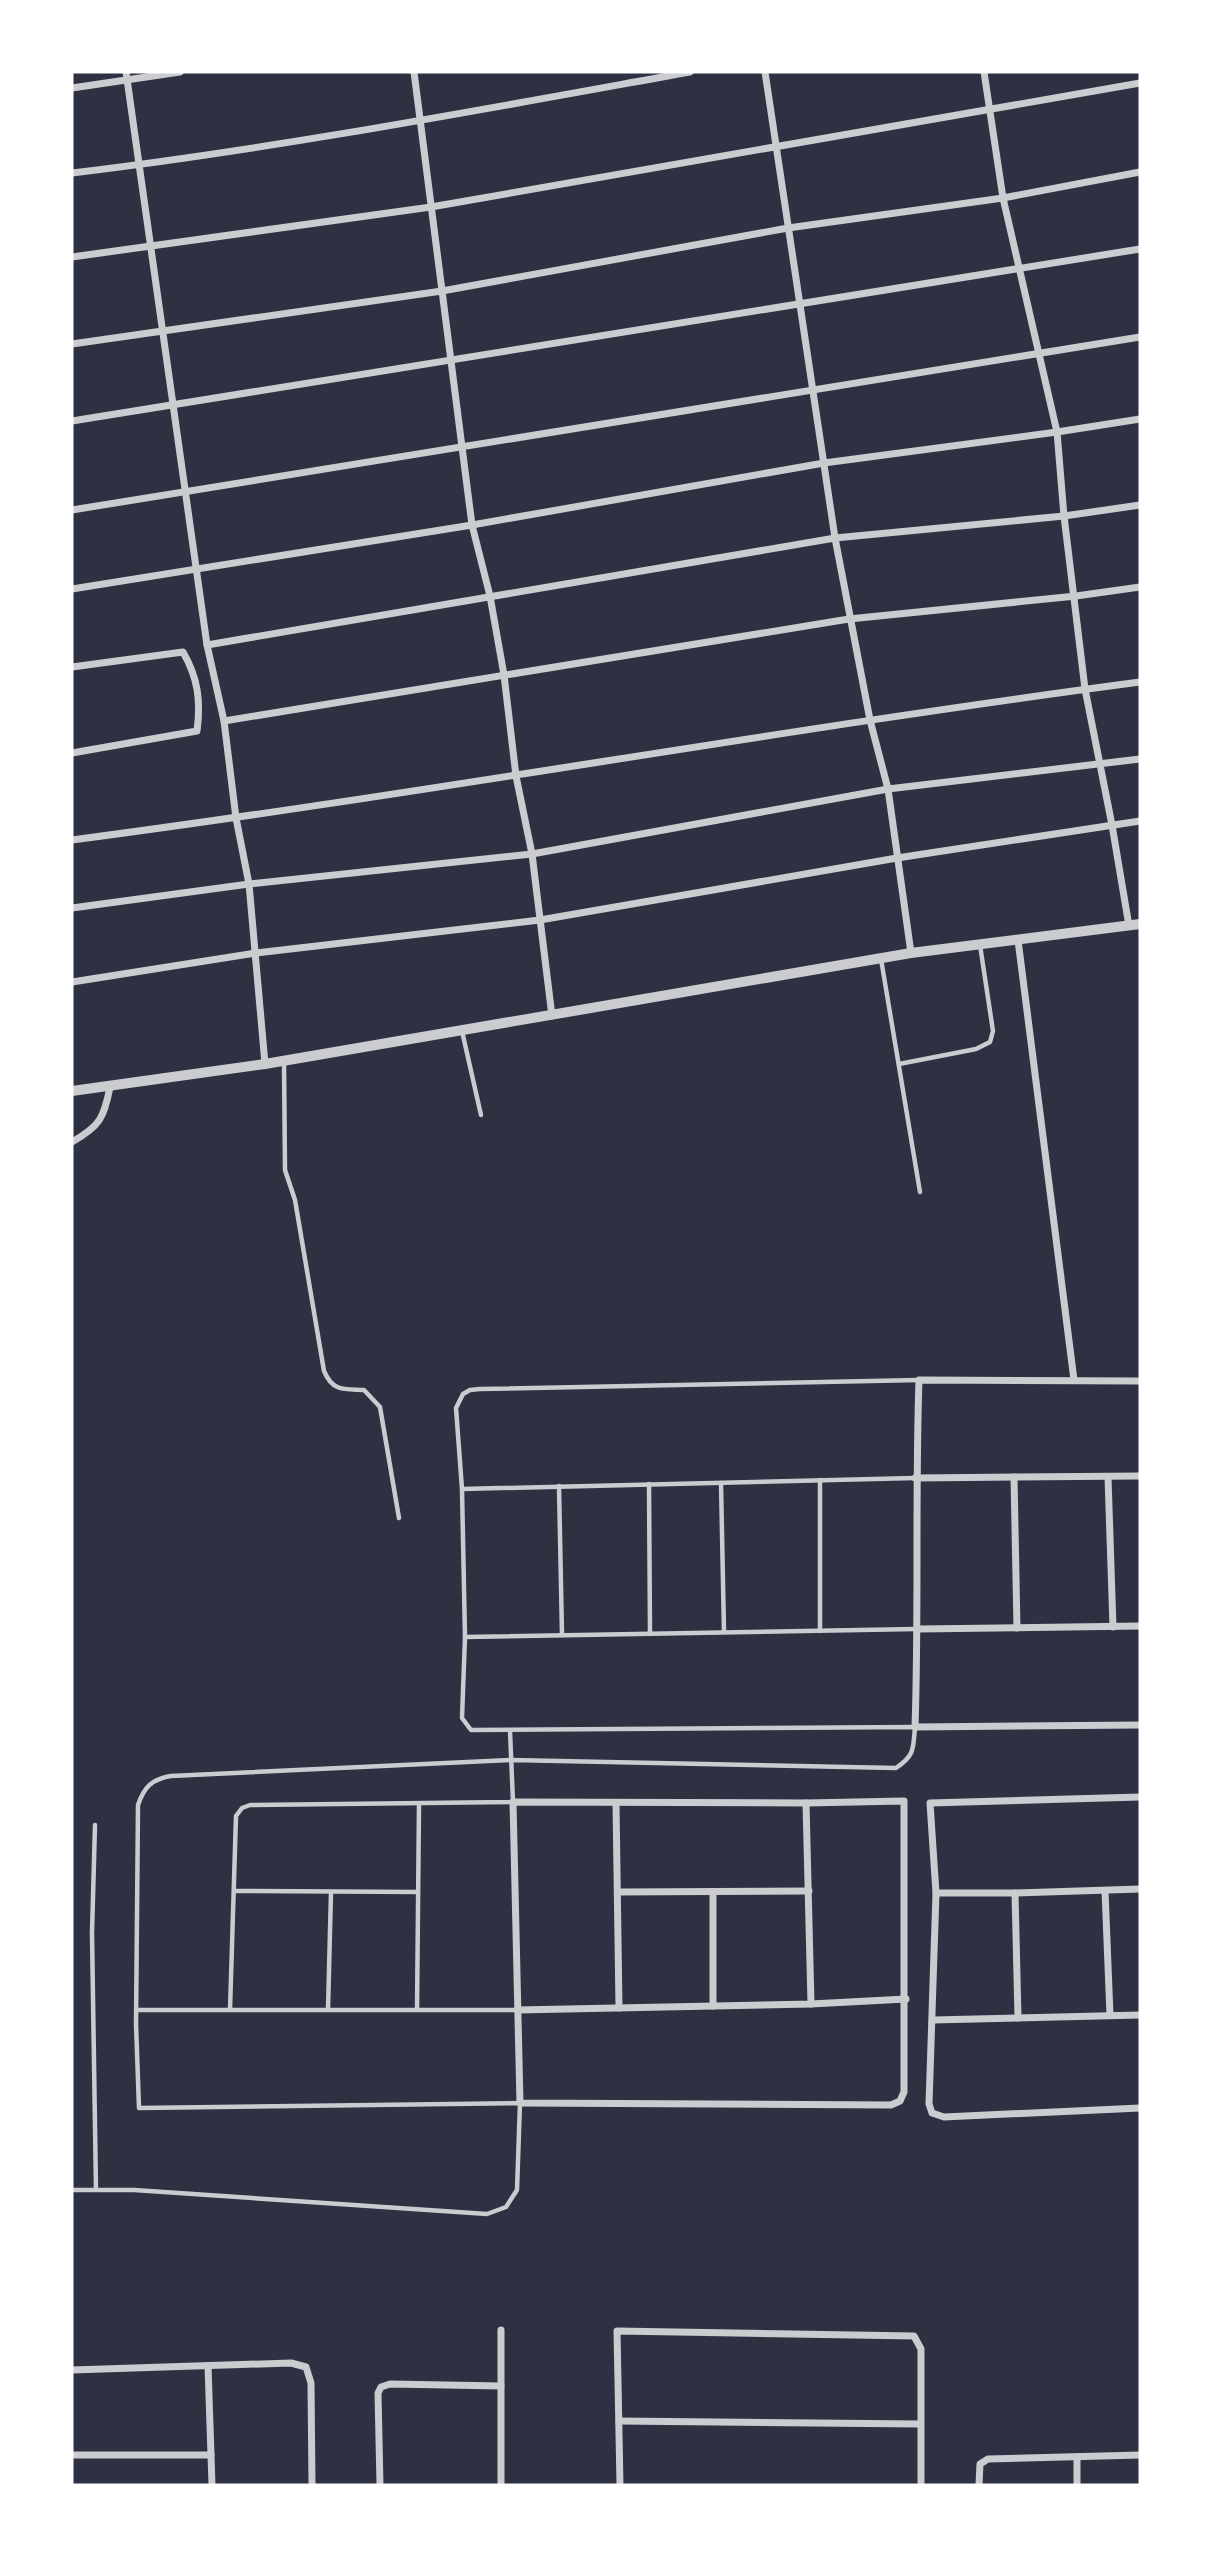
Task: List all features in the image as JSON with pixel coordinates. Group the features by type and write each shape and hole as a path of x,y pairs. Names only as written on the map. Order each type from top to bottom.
{"street":[{"path":"72,88 127,76 180,72"},
{"path":"414,72 472,526 490,596 504,675 516,776 532,854 552,1016"},
{"path":"72,173 139,165 420,120 690,72"},
{"path":"765,72 835,538 870,720 888,789 911,953"},
{"path":"72,1091 285,1061 911,953 1135,925 1085,689 1076,596 1064,516 1057,432 1003,198 984,72"},
{"path":"127,76 207,645 224,721 236,818 248,884 265,1064"},
{"path":"72,257 431,207 1140,83"},
{"path":"72,344 442,291 788,228 1003,198 1140,172"},
{"path":"72,421 1140,250"},
{"path":"72,510 1140,337"},
{"path":"72,589 472,526 824,463 1140,419"},
{"path":"207,645 835,538 1064,516 1140,505"},
{"path":"224,721 849,619 1140,587"},
{"path":"72,667 183,652 194,671 200,705 197,731 72,753"},
{"path":"72,840 236,818 870,720 1140,682"},
{"path":"72,908 248,884 532,854 888,789 1140,759"},
{"path":"72,982 256,953 540,920 897,858 1140,821"},
{"path":"1018,940 1074,1380"},
{"path":"72,1142 98,1125 106,1108 110,1087"},
{"path":"1140,1381 919,1380 915,1478 918,1629 915,1727 1140,1725"},
{"path":"1108,1476 1113,1627"},
{"path":"915,1478 1140,1476"},
{"path":"1014,1477 1017,1628"},
{"path":"918,1629 1140,1626"},
{"path":"1140,1797 930,1802 936,1893 929,2104 932,2112 944,2117 1140,2108"},
{"path":"904,1801 906,1999 904,2092 900,2101 891,2105 520,2104 513,1802 616,1803 904,1801"},
{"path":"616,1803 619,2008"},
{"path":"806,1803 811,2004"},
{"path":"936,1893 1016,1894 1140,1889"},
{"path":"618,1892 809,1891"},
{"path":"1105,1891 1110,2015"},
{"path":"712,1892 713,2006"},
{"path":"1016,1894 1018,2018"},
{"path":"517,2010 811,2004 906,1999"},
{"path":"933,2020 1140,2015"},
{"path":"501,2330 501,2485"},
{"path":"620,2485 617,2331 914,2336 921,2349 921,2485"},
{"path":"72,2370 291,2363 306,2367 311,2383 312,2485"},
{"path":"208,2366 212,2485"},
{"path":"380,2485 378,2393 381,2387 390,2384 501,2386"},
{"path":"619,2421 920,2424"},
{"path":"72,2455 211,2455"},
{"path":"979,2485 979,2468 985,2460 1140,2455"},
{"path":"1077,2456 1077,2485"}],"lane":[{"path":"899,1064 976,1049 990,1042 993,1031 979,944"},
{"path":"881,958 920,1192"},
{"path":"462,1030 481,1115"},
{"path":"285,1061 285,1170 295,1200 324,1371 328,1381 338,1388 364,1390 380,1407 399,1518"},
{"path":"72,2190 134,2190 487,2214 506,2207 517,2190 520,2104 139,2108 138,1805 148,1784 158,1778 171,1776 511,1760 896,1768 910,1758 913,1752 915,1727 471,1730 464,1722 462,1489 456,1408 463,1394 470,1390 919,1380"},
{"path":"462,1489 915,1478"},
{"path":"820,1480 820,1631"},
{"path":"721,1483 724,1632"},
{"path":"649,1484 650,1634"},
{"path":"559,1486 562,1635"},
{"path":"465,1637 918,1629"},
{"path":"230,2010 236,1816 242,1808 250,1805 513,1802 510,1731"},
{"path":"417,2010 418,1804"},
{"path":"95,1825 92,1933 96,2190"},
{"path":"234,1891 418,1892"},
{"path":"328,2010 331,1892"},
{"path":"137,2010 517,2010"}]}
